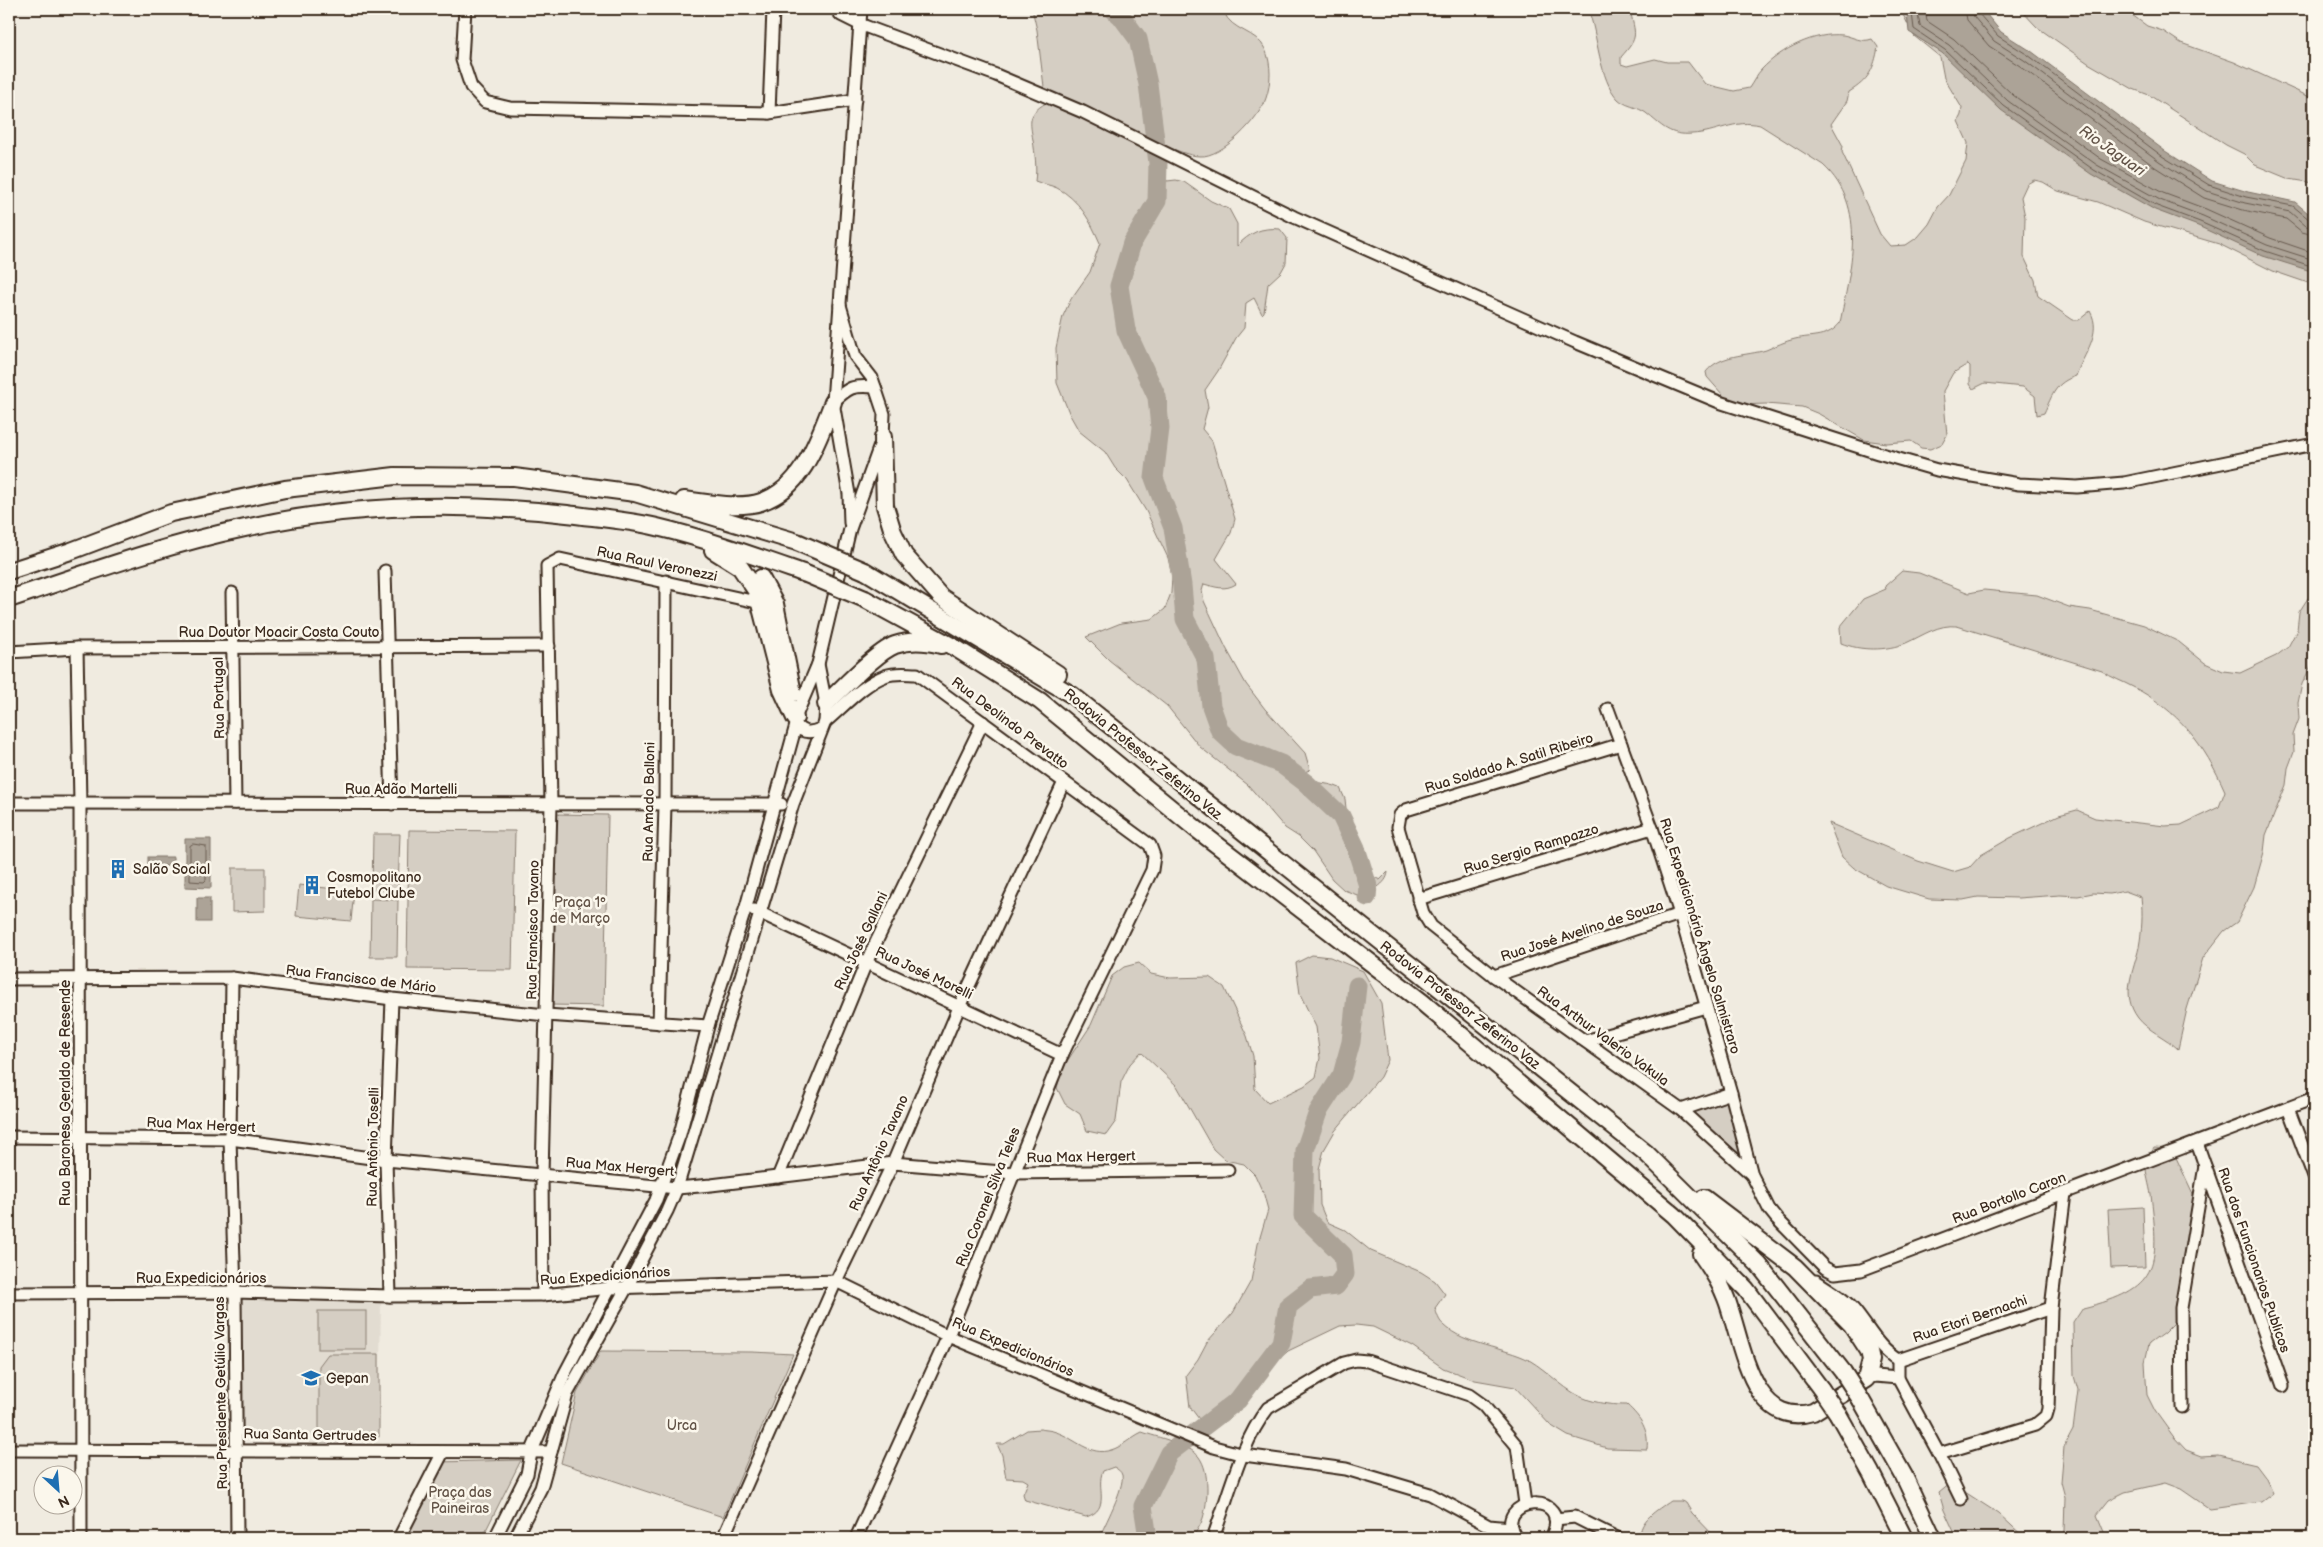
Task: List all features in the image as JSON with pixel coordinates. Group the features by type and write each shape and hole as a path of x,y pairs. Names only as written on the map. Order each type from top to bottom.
{"highway":[{"path":"635,493 732,504 759,502 782,492 798,475 818,440 833,402"},
{"path":"883,437 885,506 893,532 904,555 941,597 1058,675 1072,695"},
{"name":"Rodovia Professor Zeferino Vaz","path":"9,571 71,551 171,513 285,489 394,476 514,477 635,493 797,542 865,571 1072,695 1646,1153 1759,1265 1843,1372 1904,1476 1933,1538"},
{"name":"Rodovia Professor Zeferino Vaz","path":"9,599 152,552 245,528 325,514 424,506 524,510 615,520 687,535 806,574 865,599 957,649 1040,701 1195,828 1422,1002 1674,1215 1746,1289 1821,1389 1838,1414 1871,1473 1904,1538"},
{"path":"687,535 740,567 751,580 761,603 782,690 797,716"},
{"path":"739,551 764,583 775,604 797,716"},
{"path":"826,704 893,646 910,641 929,642 957,649"},
{"path":"1646,1153 1795,1267 1852,1325 1869,1351 1871,1360 1866,1379 1813,1412 1804,1414 1783,1412 1771,1406 1759,1391 1746,1364 1735,1323 1725,1296 1712,1271 1674,1215"}],"street":[{"path":"465,9 462,60 471,87 485,102 510,108 769,113 855,100"},
{"path":"769,113 774,9"},
{"path":"836,9 841,15 859,24 996,75 1083,112 1294,217 1584,346 1719,402 1878,454 1937,470 2019,484 2077,486 2124,483 2314,444"},
{"path":"850,529 849,494 833,402 861,9"},
{"path":"495,1538 527,1474 531,1453 565,1373 656,1200 680,1134 708,1026 746,907 775,804 797,716 818,664 850,529 883,437 884,414 872,378 856,356 840,305"},
{"path":"833,402 847,388 857,386 875,387"},
{"name":"Rua Raul Veronezzi","path":"547,566 560,558 761,603"},
{"name":"Rua Francisco Tavano","path":"543,1296 542,1175 551,804 547,566"},
{"path":"385,571 392,804"},
{"name":"Rua Amado Balloni","path":"658,1023 665,805 666,581"},
{"name":"Rua Portugal","path":"232,593 235,803"},
{"name":"Rua Doutor Moacir Costa Couto","path":"9,652 77,648 549,646"},
{"name":"Rua Baronesa Geraldo de Resende","path":"77,648 80,803 79,1293 81,1538"},
{"path":"516,1538 541,1488 568,1394 627,1288 677,1188 793,804 823,725 826,704 818,664"},
{"name":"Rua Deolindo Prevatto","path":"823,725 870,685 886,676 901,673 917,674 932,683 1150,845 1154,856 1152,870"},
{"name":"Rua Expedicionário Ângelo Salmistraro","path":"1608,709 1652,828 1680,914 1731,1093 1752,1175"},
{"path":"797,716 802,731 810,732 823,725"},
{"name":"Rua José Gallani","path":"778,1177 866,962 982,722"},
{"name":"Rua Soldado A. Satil Ribeiro","path":"1418,899 1397,820 1406,810 1621,744"},
{"name":"Rua Antônio Tavano","path":"723,1538 836,1280 893,1163 960,1005 1064,782"},
{"name":"Rua Adão Martelli","path":"9,804 793,804"},
{"name":"Rua Sergio Rampazzo","path":"1418,899 1652,828"},
{"name":"Rua Coronel Silva Teles","path":"856,1538 948,1336 1062,1055 1152,870"},
{"name":"Rua Arthur Valerio Vakula","path":"1418,899 1423,913 1431,926 1494,976 1680,1110 1752,1175"},
{"name":"Rua José Morelli","path":"746,907 960,1005 1062,1055"},
{"name":"Rua José Avelino de Souza","path":"1494,976 1680,914"},
{"name":"Rua Francisco de Mário","path":"9,979 80,977 232,978 392,999 546,1014 708,1026"},
{"name":"Rua Presidente Getúlio Vargas","path":"232,978 230,1139 235,1292 237,1538"},
{"name":"Rua Antônio Toselli","path":"390,1296 386,1160 392,999"},
{"path":"1585,1041 1706,1007"},
{"path":"1680,1110 1731,1093"},
{"name":"Rua Bortollo Caron","path":"1752,1175 1769,1209 1777,1219 1825,1268 1835,1272 1848,1273 1861,1270 2314,1098"},
{"path":"2288,1108 2314,1177"},
{"name":"Rua Max Hergert","path":"9,1137 80,1136 230,1139 386,1160 677,1188 893,1163 1014,1173 1228,1170"},
{"name":"Rua dos Funcionarios Publicos","path":"2197,1143 2282,1386"},
{"path":"2182,1407 2180,1308 2205,1165"},
{"path":"1940,1454 2034,1425 2046,1416 2048,1410 2051,1308 2065,1193"},
{"path":"1795,1267 1853,1308 1875,1340 1898,1360 1898,1378 1940,1454 1961,1499"},
{"name":"Rua Expedicionários","path":"9,1293 235,1292 390,1296 543,1296 610,1288 836,1280 948,1336 1214,1447 1244,1455 1346,1469 1430,1494 1489,1526 1514,1533"},
{"name":"Rua Etori Bernachi","path":"1898,1360 2051,1308"},
{"path":"1214,1538 1244,1455 1260,1418 1268,1408 1344,1364 1356,1360 1367,1361 1469,1395 1483,1405 1517,1446 1524,1504"},
{"path":"1866,1379 1879,1376 1898,1378"},
{"name":"Rua Santa Gertrudes","path":"9,1450 237,1449 551,1452"},
{"path":"399,1538 443,1452"},
{"path":"1514,1533 1512,1519 1517,1510 1524,1504 1537,1503 1548,1508 1555,1519 1555,1529 1550,1538"},
{"path":"1555,1519 1567,1516 1575,1517 1617,1538"}],"shaded area":[{"name":"Gepan","path":"242,1296 381,1300 379,1437 243,1438"}],"green space":[{"path":"1032,9 1226,9 1224,12 1227,18 1256,38 1265,49 1269,61 1270,74 1266,98 1256,116 1239,135 1219,151 1209,155 1192,155 1167,147 1161,150 1161,162 1167,181 1176,180 1184,182 1211,201 1229,209 1237,224 1237,246 1251,234 1267,229 1280,229 1287,238 1286,263 1281,272 1268,284 1264,312 1262,314 1254,298 1246,303 1244,328 1205,390 1208,407 1202,429 1212,441 1235,519 1231,533 1216,559 1236,584 1224,588 1204,584 1202,591 1204,601 1226,648 1246,684 1265,709 1305,753 1310,770 1298,774 1295,778 1329,784 1340,788 1345,799 1348,827 1374,877 1380,880 1388,872 1382,884 1360,896 1344,890 1332,879 1313,851 1299,837 1285,828 1248,785 1200,747 1167,706 1109,660 1086,637 1121,623 1152,619 1165,609 1171,593 1172,576 1168,558 1146,511 1127,480 1115,468 1105,452 1079,431 1070,415 1057,383 1056,348 1063,316 1071,299 1090,272 1100,243 1093,227 1072,198 1057,188 1035,181 1036,161 1031,119 1036,111 1046,103 1037,30"},
{"path":"1588,9 1630,9 1634,39 1621,57 1621,64 1627,66 1655,59 1667,62 1688,62 1705,84 1734,91 1749,88 1760,71 1770,62 1799,43 1821,36 1832,35 1843,35 1861,40 1872,39 1878,47 1875,62 1870,73 1856,88 1849,92 1847,101 1831,124 1843,146 1842,152 1880,234 1890,246 1906,245 1918,237 1929,224 1938,207 1949,195 1966,161 1968,143 1958,121 1962,108 1944,78 1940,57 1914,36 1900,9 2314,253 2314,285 2273,271 2219,244 2144,222 2098,202 2058,191 2043,182 2034,180 2027,184 2021,197 2025,217 2024,257 2035,280 2038,296 2073,320 2079,320 2090,311 2094,328 2090,344 2076,376 2059,386 2044,413 2037,415 2035,396 2023,387 1985,383 1973,389 1970,384 1970,366 1968,364 1953,373 1943,391 1947,435 1942,444 1930,449 1921,448 1911,441 1886,443 1864,440 1819,414 1802,407 1766,404 1738,405 1730,403 1707,377 1706,372 1712,366 1734,356 1766,350 1791,340 1825,334 1840,323 1851,261 1851,219 1846,200 1837,182 1823,165 1760,125 1734,125 1701,133 1684,134 1672,132 1643,111 1618,99 1612,91 1603,69"},
{"path":"2020,9 2124,9 2147,26 2163,31 2181,43 2234,62 2314,99 2314,183 2289,179 2255,165 2244,154 2226,145 2149,95 2133,89 2088,63 2037,27"},
{"path":"1902,571 1919,573 1969,593 1984,590 2037,595 2069,607 2090,610 2144,625 2179,642 2205,663 2223,671 2240,673 2276,656 2288,647 2297,630 2299,612 2308,598 2314,593 2314,660 2302,684 2298,703 2299,719 2293,735 2294,752 2288,768 2286,785 2266,835 2264,852 2254,887 2237,922 2224,931 2203,958 2187,1009 2178,1049 2142,1023 2133,1009 2130,1000 2130,982 2141,935 2141,897 2125,891 2078,896 1978,897 1963,900 1929,899 1886,886 1854,868 1842,857 1829,823 1918,861 1953,872 1970,867 1981,855 2010,838 2059,815 2077,810 2095,818 2165,826 2181,825 2219,807 2225,791 2209,759 2177,718 2149,696 2102,671 1957,626 1937,628 1906,643 1890,648 1865,649 1841,643 1840,627 1863,599 1886,589 1885,586"},
{"name":"Praça 1º de Março","path":"556,814 608,815 604,1006 552,1005"},
{"path":"409,830 515,831 512,970 407,969"},
{"path":"373,834 400,834 398,890 372,890"},
{"path":"232,868 265,868 265,911 232,912"},
{"path":"299,885 354,891 351,921 296,916"},
{"path":"371,899 398,900 397,957 370,957"},
{"path":"1312,955 1330,957 1363,971 1381,1003 1388,1060 1380,1077 1335,1131 1324,1150 1319,1169 1320,1205 1327,1222 1345,1230 1371,1251 1421,1272 1435,1281 1445,1294 1435,1308 1441,1322 1452,1332 1529,1360 1581,1397 1603,1403 1627,1405 1643,1425 1647,1436 1647,1449 1607,1448 1568,1436 1550,1425 1515,1387 1475,1380 1443,1368 1412,1346 1373,1327 1356,1325 1340,1326 1288,1351 1264,1372 1246,1404 1231,1414 1199,1419 1190,1407 1186,1375 1198,1359 1207,1342 1233,1313 1251,1281 1258,1244 1268,1210 1264,1195 1255,1175 1244,1164 1225,1160 1213,1149 1177,1086 1141,1052 1130,1064 1121,1082 1116,1121 1106,1135 1087,1131 1080,1114 1065,1104 1057,1088 1062,1069 1091,1025 1112,976 1124,967 1139,963 1151,974 1170,978 1209,977 1224,987 1247,1036 1253,1056 1255,1089 1268,1103 1304,1086 1316,1077 1320,1058 1316,1027 1300,994 1296,963"},
{"path":"1729,1098 1745,1158 1687,1111"},
{"path":"2154,1148 2172,1149 2203,1215 2194,1232 2176,1321 2149,1344 2145,1362 2147,1395 2155,1411 2186,1450 2202,1456 2218,1455 2256,1464 2265,1476 2273,1493 2261,1502 2210,1509 2181,1489 2165,1483 2125,1492 2109,1500 2097,1515 2104,1532 2111,1538 2060,1538 2064,1531 2065,1497 2061,1482 2064,1447 2073,1430 2078,1390 2074,1376 2073,1323 2083,1308 2108,1301 2127,1292 2140,1283 2149,1271 2155,1240 2151,1195 2146,1168 2147,1160"},
{"path":"2143,1207 2145,1267 2111,1268 2108,1209"},
{"path":"318,1311 366,1311 366,1349 318,1349"},
{"name":"Urca","path":"601,1351 793,1354 723,1517 561,1463 577,1393"},
{"path":"328,1354 379,1354 379,1437 319,1434 319,1366"},
{"path":"1040,1429 1056,1432 1096,1451 1115,1449 1142,1432 1181,1445 1195,1452 1203,1463 1205,1470 1207,1495 1202,1521 1192,1538 1099,1538 1122,1481 1122,1475 1114,1467 1103,1471 1101,1477 1101,1503 1094,1513 1086,1517 1025,1500 1023,1494 1028,1482 1023,1479 1006,1478 1002,1455 997,1444 1004,1444 1027,1430"},
{"name":"Praça das Paineiras","path":"521,1460 482,1538 401,1538 438,1462"},
{"path":"1951,1483 1999,1514 2025,1538 1957,1538 1944,1510 1939,1493"},
{"path":"1670,1501 1686,1503 1692,1513 1716,1538 1640,1538 1642,1526 1650,1516"}],"water":[{"name":"Rio Jaguari","path":"1895,9 1982,9 2001,32 2031,51 2165,151 2212,181 2248,192 2295,202 2314,218 2314,272 2263,256 2198,226 2155,210 2091,174 2001,110 1942,53 1909,32 1907,14"},
{"path":"185,839 211,839 211,888 185,887"},
{"path":"148,857 173,857 173,866 148,866"},
{"path":"197,898 210,898 210,922 197,922"}],"waterway":[{"path":"1113,9 1121,16 1138,39 1148,84 1158,163 1157,201 1132,243 1119,286 1126,330 1157,397 1160,428 1154,478 1173,528 1185,619 1206,659 1211,706 1220,731 1236,746 1281,764 1306,783 1341,816 1356,848 1368,886 1367,897"},
{"path":"1148,1538 1143,1506 1169,1453 1238,1400 1281,1343 1288,1306 1310,1289 1336,1286 1345,1274 1343,1255 1303,1216 1305,1150 1318,1112 1342,1075 1351,1042 1357,986"}],"place":[{"name":"Salão Social","path":"118,869"},
{"name":"Cosmopolitano Futebol Clube","path":"312,885"},
{"name":"Gepan","path":"311,1378"}]}
